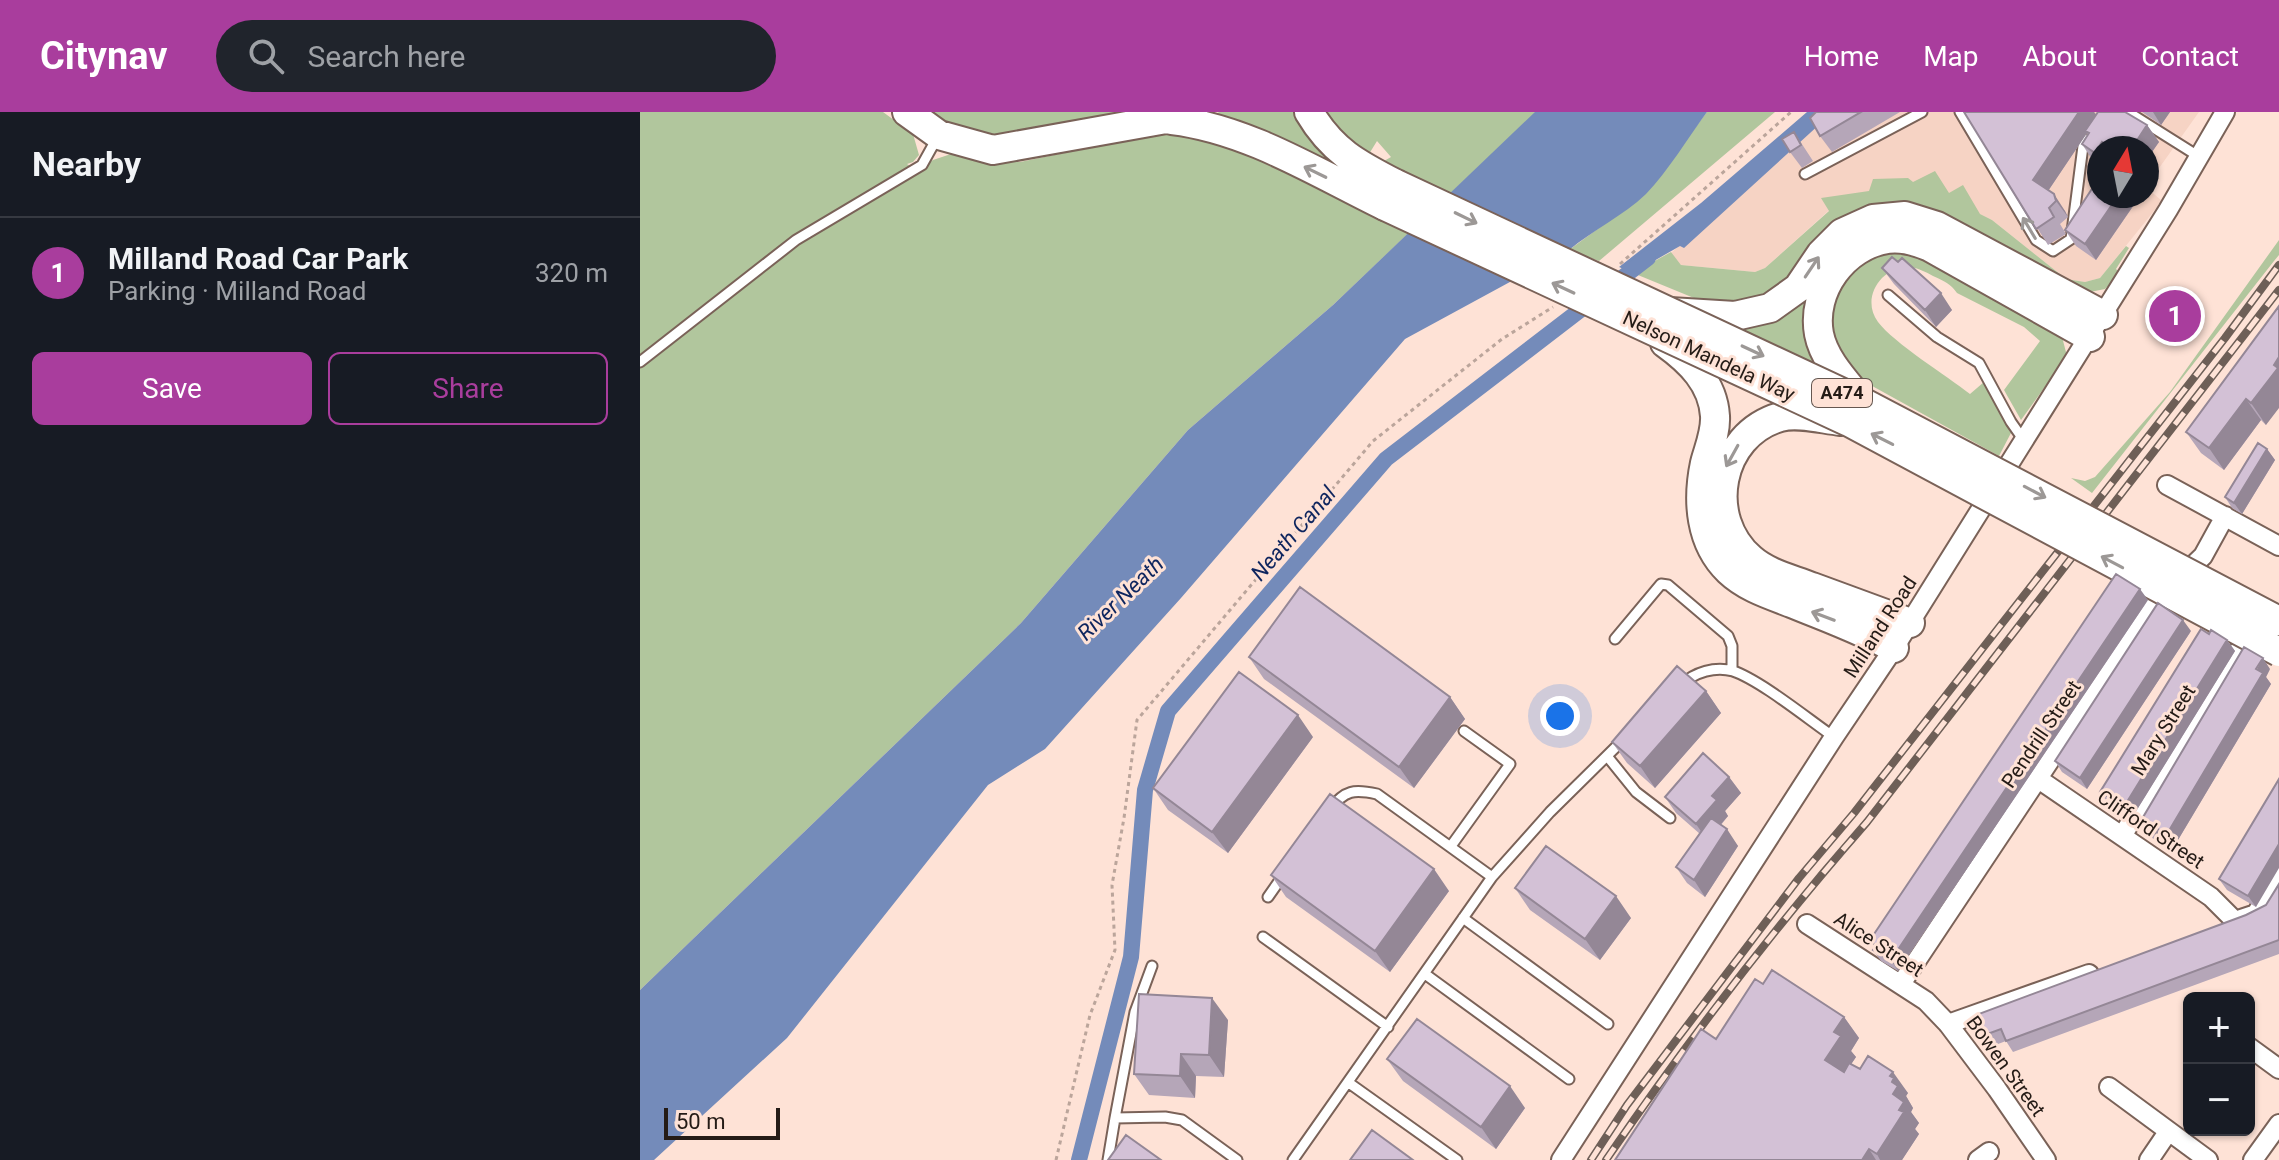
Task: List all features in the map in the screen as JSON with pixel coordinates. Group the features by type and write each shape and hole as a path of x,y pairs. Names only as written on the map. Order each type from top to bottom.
{"main road":[{"path":"907,112 939,135"},
{"name":"Nelson Mandela Way","path":"1309,112 1323,134 1390,195 1634,321 1856,412 2272,656"},
{"name":"Nelson Mandela Way","path":"939,135 993,150 1179,116 1238,135 1669,312 1856,412 2279,621"},
{"path":"1669,312 1735,316 1755,313 1778,304 1798,288 1831,242 1873,219 1905,216 1934,236 2096,326"},
{"path":"1894,648 1864,632 1751,587 1729,571 1722,544 1725,518 1722,485 1726,465 1736,446 1756,427 1782,416 1856,412 1819,334 1818,317 1824,290 1829,279 1849,256 1871,243 1934,236"},
{"path":"1634,321 1694,366 1710,396 1715,416 1700,496 1703,522 1722,544 1771,572 1910,623"}],"street":[{"name":"Milland Road","path":"1561,1160 2025,442 2198,156 2219,114"},
{"path":"2167,485 2279,546"},
{"name":"Pendrill Street","path":"1901,984 2156,601 2203,556 2225,516"},
{"path":"2223,638 2272,656"},
{"name":"Mary Street","path":"2122,836 2241,647"},
{"name":"Clifford Street","path":"2037,778 2211,897 2228,924 2256,914 2279,875"},
{"name":"Alice Street","path":"1807,924 1926,1001"},
{"path":"1948,1024 2106,968"},
{"name":"Bowen Street","path":"1926,1001 1948,1024 2046,1160"},
{"path":"2255,1051 2279,1069"},
{"path":"2109,1087 2208,1160"},
{"path":"2253,1160 2279,1124"},
{"path":"2149,1160 2168,1132"}],"lane":[{"path":"1805,174 1922,112"},
{"path":"1960,112 2036,240 2053,251 2071,239 2083,146 2090,134"},
{"path":"2128,112 2198,156"},
{"path":"640,362 796,240 922,165 939,135"},
{"path":"1888,295 1937,337 1979,363 2025,442"},
{"path":"1615,639 1661,584 1668,585 1728,636 1732,646 1732,670"},
{"path":"1670,696 1692,675 1712,670 1732,670 1834,737"},
{"path":"1451,846 1510,764 1464,731"},
{"path":"1293,1160 1492,877 1550,812 1628,736"},
{"path":"1607,756 1636,792 1670,818"},
{"path":"1327,813 1340,797 1357,790 1377,794 1492,877"},
{"path":"1268,897 1285,873"},
{"path":"1463,918 1608,1024"},
{"path":"1263,937 1388,1027"},
{"path":"1108,1160 1135,1012 1152,966"},
{"path":"1425,974 1569,1079"},
{"path":"1349,1083 1457,1160"},
{"path":"1115,1118 1165,1117 1182,1120 1237,1160"}],"path":[{"path":"1617,267 1791,112"},
{"path":"1056,1160 1090,1015 1115,950 1112,885 1137,720 1373,441 1502,339 1564,300"}],"shaded area":[{"path":"1833,112 2199,112 2159,168 2159,136 2087,136 2087,208 2156,208 2100,278 2085,282 2066,279 1992,220 1917,184 1836,204 1765,268 1755,272 1681,265 1671,253"}],"green space":[{"path":"640,112 883,112 913,134 919,155 907,164 918,171 933,160 951,154 973,160 1020,162 1166,132 1229,142 1332,191 1391,157 1377,141 1369,154 1332,131 1319,112 1536,112 1333,305 1188,430 1021,623 640,990"},
{"path":"922,112 1142,112 999,138 965,132"},
{"path":"1296,112 1343,166 1341,172 1220,118 1216,114"},
{"path":"1707,112 1775,112 1599,261 1569,250 1645,194"},
{"path":"1935,171 1949,193 1963,185 1980,214 1992,220 2066,279 2085,282 2100,278 2126,246 2129,248 2116,269 2120,273 2105,289 2085,293 1952,224 1800,273 1755,304 1711,305 1633,273 1671,252 1681,265 1755,272 1765,268 1829,211 1821,198 1869,191 1873,179 1908,178 1913,182"},
{"path":"2279,240 2279,255 2092,493 2071,478 2085,481 2095,477 2170,392"},
{"path":"1905,249 2061,333 2067,356 2021,420 2004,390 2040,341 2024,327 1957,293 1947,283 1919,269 1910,267 1891,271 1877,285 1871,303 1873,313 1886,330 1970,394 1984,382 2012,431 1999,456 1874,387 1855,374 1835,348 1827,325 1841,281 1873,252"},
{"path":"1804,294 1811,298 1829,373 1739,328"}],"water":[{"name":"River Neath","path":"1535,112 1707,112 1654,185 1628,209 1569,250 1405,339 1181,598 1045,749 988,785 787,1038 654,1160 640,1160 640,990 1021,623 1188,430 1333,305"},
{"path":"1807,112 1833,112 1684,248 1680,246 1633,273 1619,267 1701,203"}],"building":[{"path":"1816,112 1861,112 1820,136 1810,118"},
{"path":"1964,112 2079,112 2033,180 2054,194 2056,201 2049,208 2054,217 2036,229"},
{"path":"2098,112 2125,112 2147,125 2140,136 2087,136 2089,133 2085,131"},
{"path":"1794,132 1801,145 1790,152 1782,139"},
{"path":"2087,196 2087,208 2110,208 2085,244 2065,230"},
{"path":"1892,257 1898,262 1902,258 1941,293 1925,310 1882,268"},
{"path":"2279,306 2279,357 2274,365 2278,368 2251,403 2246,399 2209,448 2186,432"},
{"path":"2258,443 2267,449 2234,503 2225,497"},
{"path":"2116,574 2140,589 1891,960 1873,950 1876,946 1870,940"},
{"path":"1300,587 1450,697 1399,767 1249,657"},
{"path":"2158,603 2183,620 2080,778 2055,761"},
{"path":"2201,629 2209,634 2211,630 2227,640 2122,810 2107,801 2109,797 2100,792"},
{"path":"2244,647 2263,658 2256,669 2263,673 2167,834 2156,828 2153,832 2139,824"},
{"path":"1677,666 1706,691 1640,766 1612,742"},
{"path":"1239,672 1298,715 1212,832 1153,788"},
{"path":"1703,753 1729,777 1712,796 1717,800 1696,824 1665,797"},
{"path":"2279,779 2279,844 2248,896 2219,879"},
{"path":"1330,794 1434,869 1375,951 1271,875"},
{"path":"1711,818 1727,829 1694,880 1676,867"},
{"path":"1546,846 1616,896 1585,939 1515,888"},
{"path":"2279,884 2279,940 2006,1041 2001,1029 1982,1036 1976,1015 2246,915 2266,905"},
{"path":"1772,970 1844,1017 1834,1032 1841,1036 1825,1060 1844,1072 1849,1063 1860,1069 1868,1056 1893,1072 1890,1076 1894,1078 1892,1082 1898,1086 1893,1094 1904,1102 1899,1110 1904,1112 1877,1154 1869,1149 1862,1160 1615,1160 1701,1029 1716,1039 1755,979 1763,984"},
{"path":"1139,994 1212,998 1209,1055 1181,1054 1180,1076 1134,1074"},
{"path":"1417,1019 1510,1086 1481,1127 1387,1059"},
{"path":"1372,1130 1413,1160 1350,1160"},
{"path":"1126,1135 1161,1160 1108,1160"}],"waterway":[{"name":"Neath Canal","path":"1079,1160 1131,957 1145,790 1168,711 1386,459 1648,258"}],"railway":[{"path":"1591,1160 1627,1105 1799,878 1854,813 2279,265"},
{"path":"1606,1160 1732,987 1867,822 2279,290"}],"place":[{"name":"Milland Road Car Park","path":"2175,316"}]}
